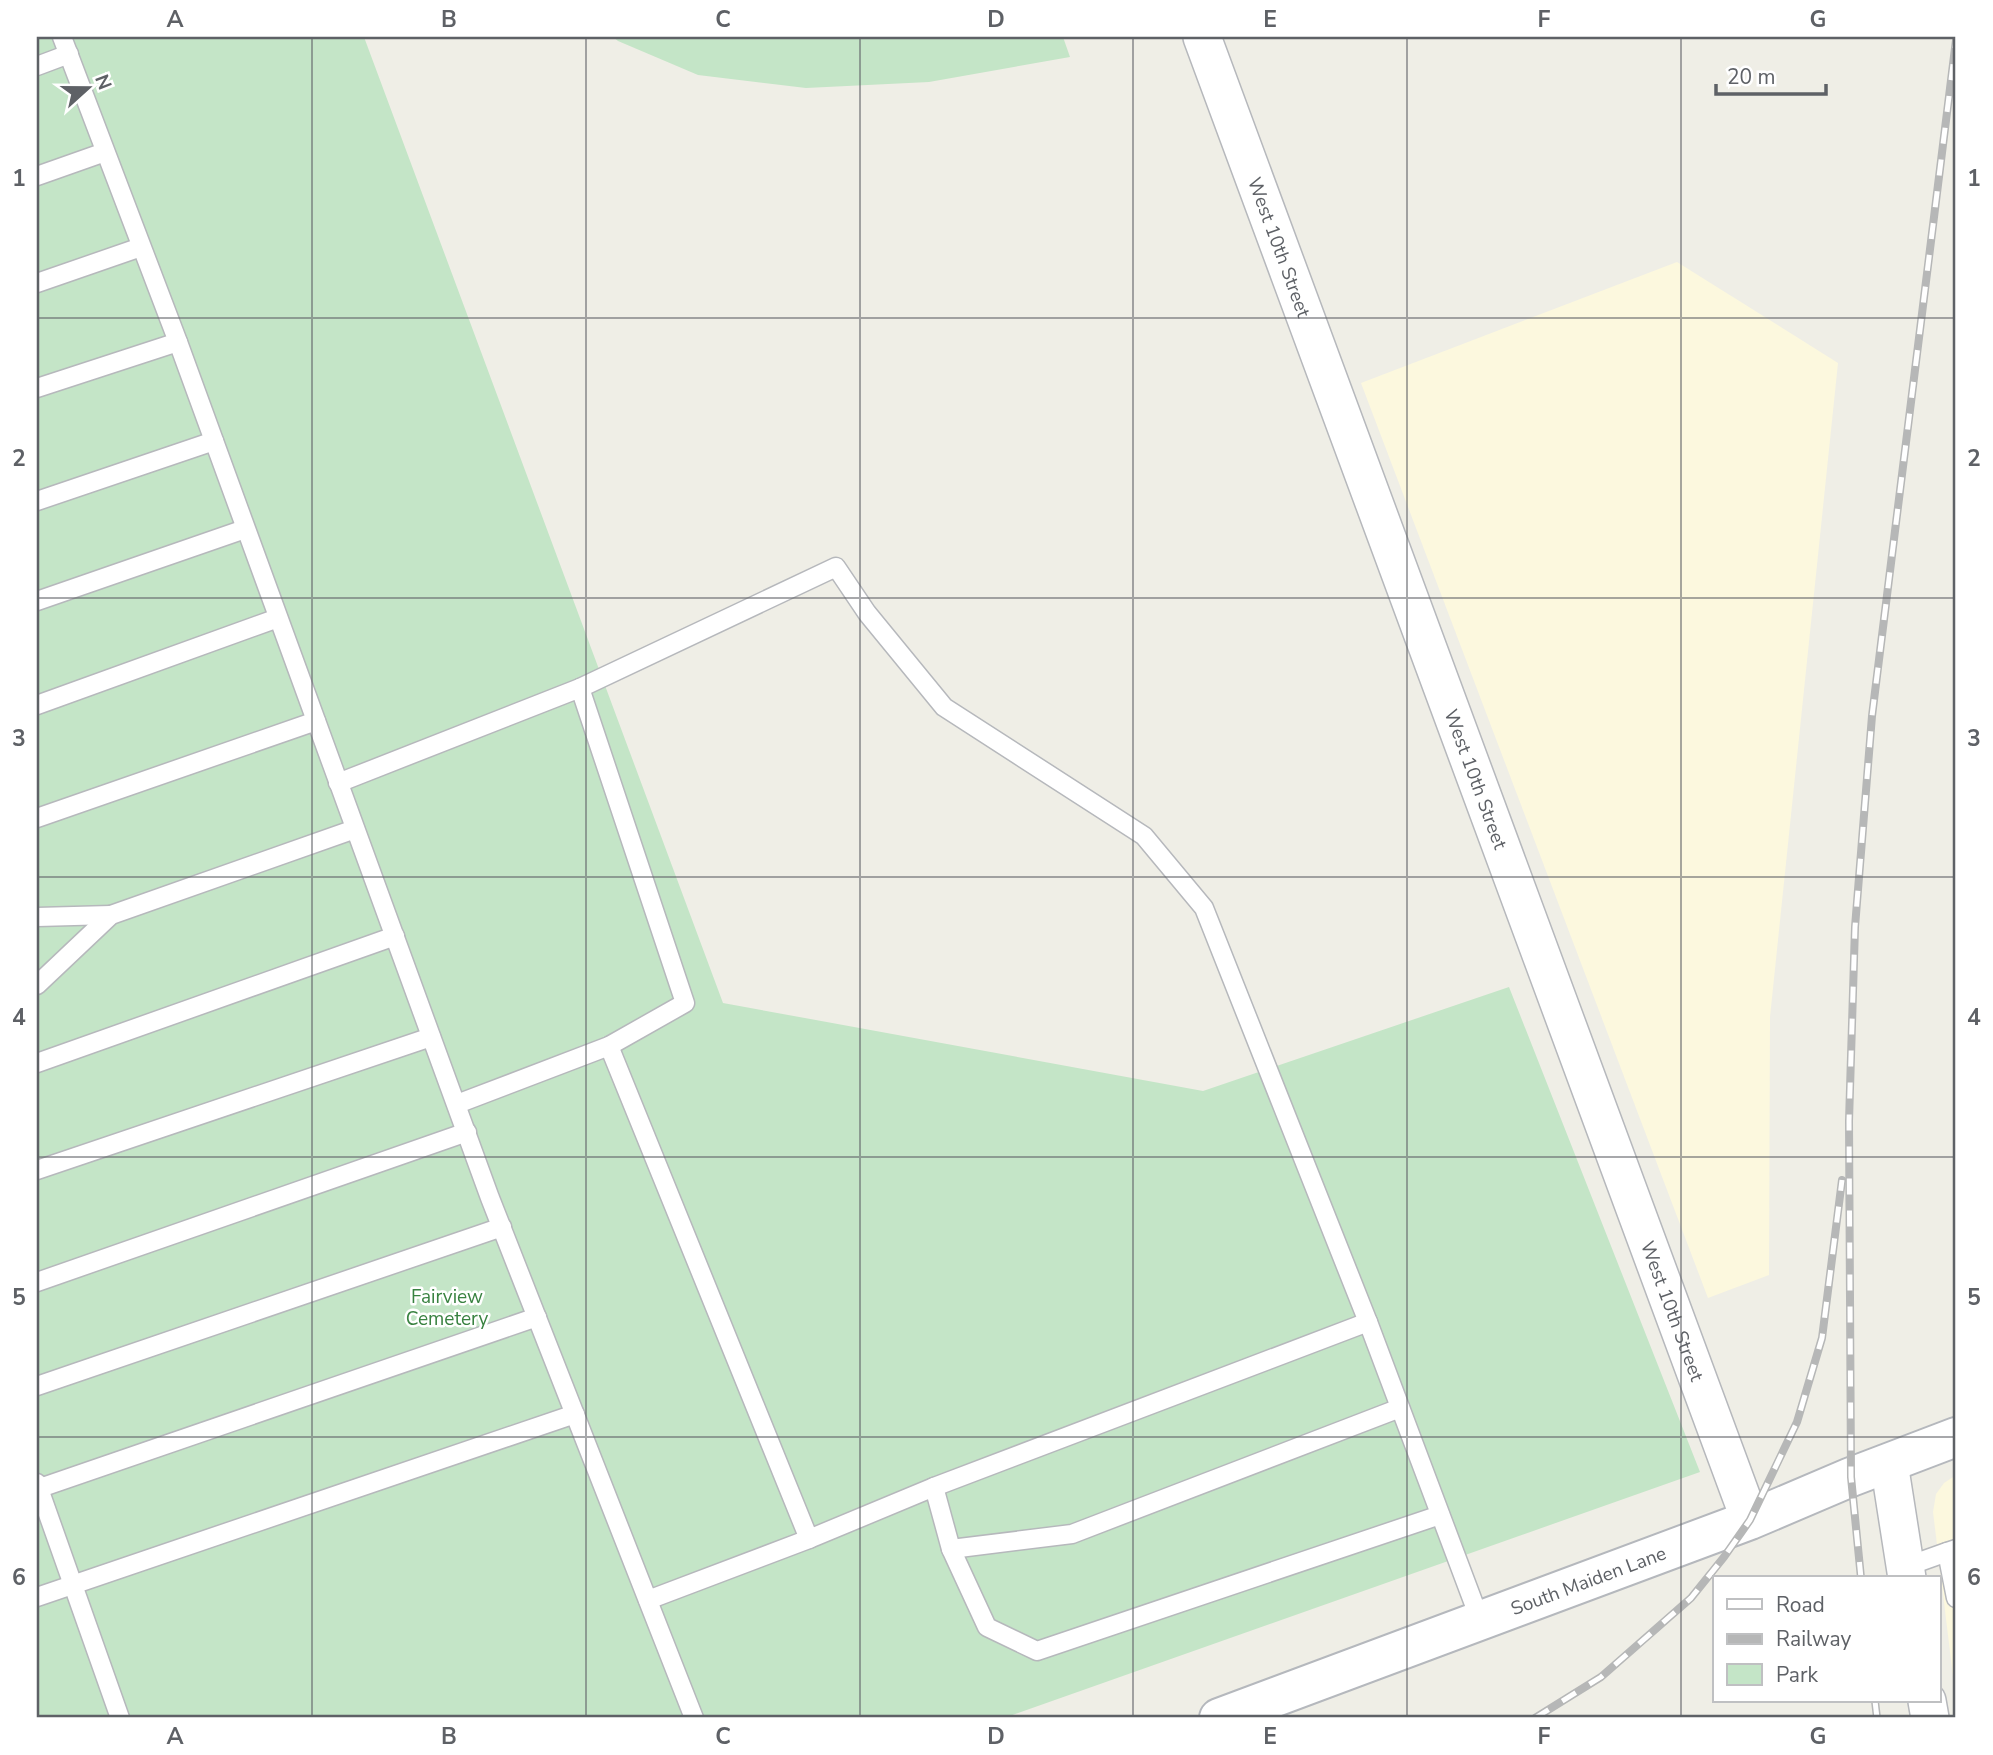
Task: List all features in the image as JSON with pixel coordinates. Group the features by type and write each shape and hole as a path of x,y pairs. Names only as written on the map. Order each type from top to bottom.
{"main road":[{"name":"South Maiden Lane","path":"1219,1718 1750,1520 1956,1437"}],"street":[{"name":"West 10th Street","path":"1202,37 1750,1520"},
{"path":"1889,1462 1906,1573"}],"lane":[{"path":"62,37 178,342 502,1227 694,1718"},
{"path":"37,66 69,54"},
{"path":"37,176 105,152"},
{"path":"37,283 141,247"},
{"path":"37,388 178,342"},
{"path":"37,501 214,441"},
{"path":"37,601 246,529"},
{"path":"338,783 580,688 836,567 867,613 944,707 1144,836 1204,908 1368,1322 1480,1620"},
{"path":"37,705 278,618"},
{"path":"457,1104 609,1046 685,1003 580,688"},
{"path":"37,818 316,720"},
{"path":"37,917 111,915 355,829"},
{"path":"37,985 111,915"},
{"path":"37,1063 395,936"},
{"path":"37,1170 431,1037"},
{"path":"609,1046 809,1539"},
{"path":"37,1282 467,1132"},
{"path":"37,1386 502,1227"},
{"path":"120,1718 37,1487 537,1317"},
{"path":"648,1600 1368,1322"},
{"path":"951,1549 1072,1534 1400,1408"},
{"path":"37,1597 575,1414"},
{"path":"934,1488 951,1549 987,1627 1037,1651 1440,1515"},
{"path":"1906,1573 1952,1551 1956,1598"}],"shaded area":[{"path":"1677,262 1838,363 1770,1017 1769,1275 1708,1298 1361,383"},
{"path":"1956,1475 1956,1701 1933,1512 1936,1494 1944,1483"}],"green space":[{"name":"Fairview Cemetery","path":"37,37 364,37 723,1003 1203,1091 1509,987 1700,1472 1004,1718 37,1718"},
{"path":"613,37 1063,37 1070,57 929,82 806,88 698,75"}],"railway":[{"path":"1861,1576 1851,1477 1849,1121 1855,927 1872,716 1956,40"},
{"path":"1535,1718 1601,1677 1691,1598 1750,1520 1797,1422 1822,1338 1842,1180"},
{"path":"1875,1702 1877,1718"}]}
